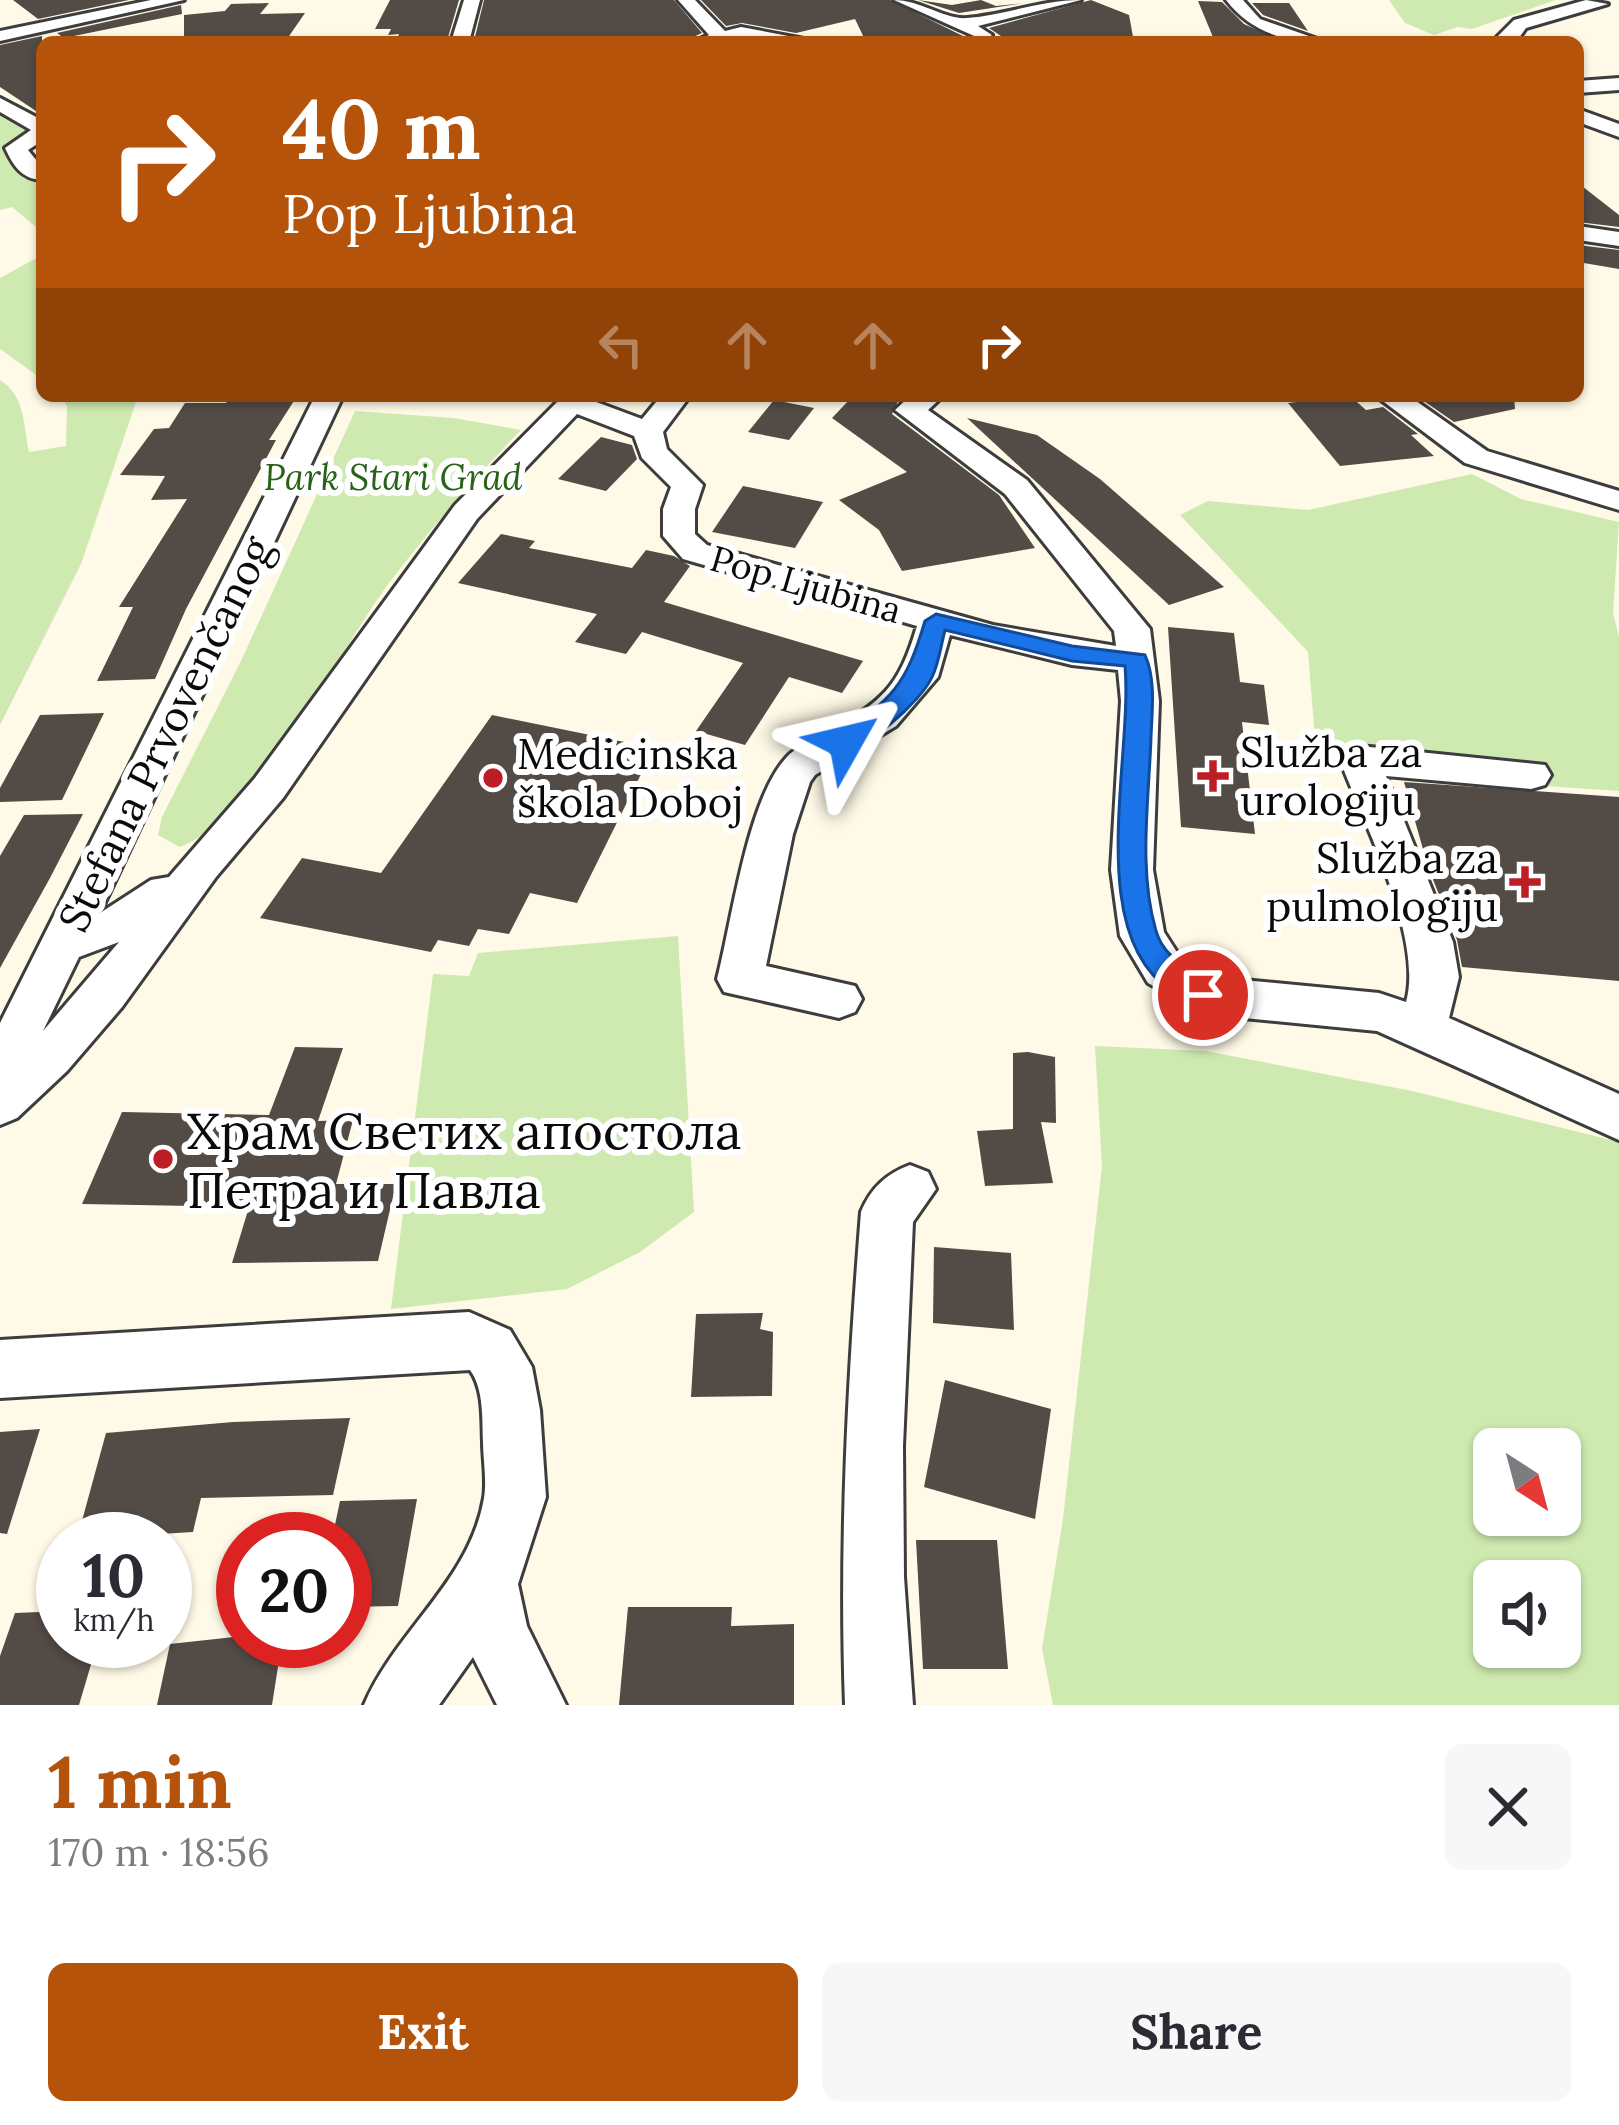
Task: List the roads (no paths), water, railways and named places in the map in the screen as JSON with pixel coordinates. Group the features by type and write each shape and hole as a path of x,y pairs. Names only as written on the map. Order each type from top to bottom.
{"street":[{"path":"0,36 176,0"},
{"path":"462,36 472,0"},
{"path":"686,0 709,36"},
{"path":"902,0 982,36"},
{"path":"960,25 1073,0"},
{"path":"1234,0 1254,23 1297,36"},
{"path":"1511,36 1520,24 1600,4 1594,0"},
{"path":"729,36 752,32 776,36"},
{"path":"1584,87 1619,84"},
{"path":"0,104 36,126"},
{"path":"1584,118 1619,133"},
{"path":"1584,136 1619,133"},
{"path":"36,134 16,148 24,165 36,172"},
{"path":"1584,234 1619,239"},
{"name":"Stefana Prvovenčanog","path":"0,1071 210,648 325,402"},
{"path":"0,1103 50,1057 106,994 201,866 269,788 466,512 573,402"},
{"path":"583,402 648,431 671,402"},
{"path":"920,402 909,410 1016,487 1132,628 1140,720 1132,870 1142,936 1163,970 1203,995 1379,1012 1619,1118"},
{"path":"1398,402 1476,458 1619,501"},
{"name":"Pop Ljubina","path":"648,431 653,452 687,484 679,509 679,536 695,552 936,621 1072,653 1137,660"},
{"path":"839,999 740,979 779,820 791,777 801,765 883,717 920,677 936,621"},
{"path":"1423,1028 1436,977 1431,943 1360,760 1531,775"},
{"path":"103,860 140,874 201,866"},
{"path":"63,945 128,921 201,866"},
{"path":"879,1705 872,1446 887,1212 910,1189"},
{"path":"0,1369 469,1340 490,1350 503,1367 511,1410 515,1497 486,1584 398,1705"},
{"path":"486,1584 496,1634 532,1705"}],"place":[{"name":"Služba za urologiju","path":"1213,776"},
{"name":"Medicinska škola Doboj","path":"493,778"},
{"name":"Služba za pulmologiju","path":"1525,882"},
{"name":"Храм Светих апостола Петра и Павла","path":"163,1159"}],"park label":[{"name":"Park Stari Grad","path":"393,477"}]}
